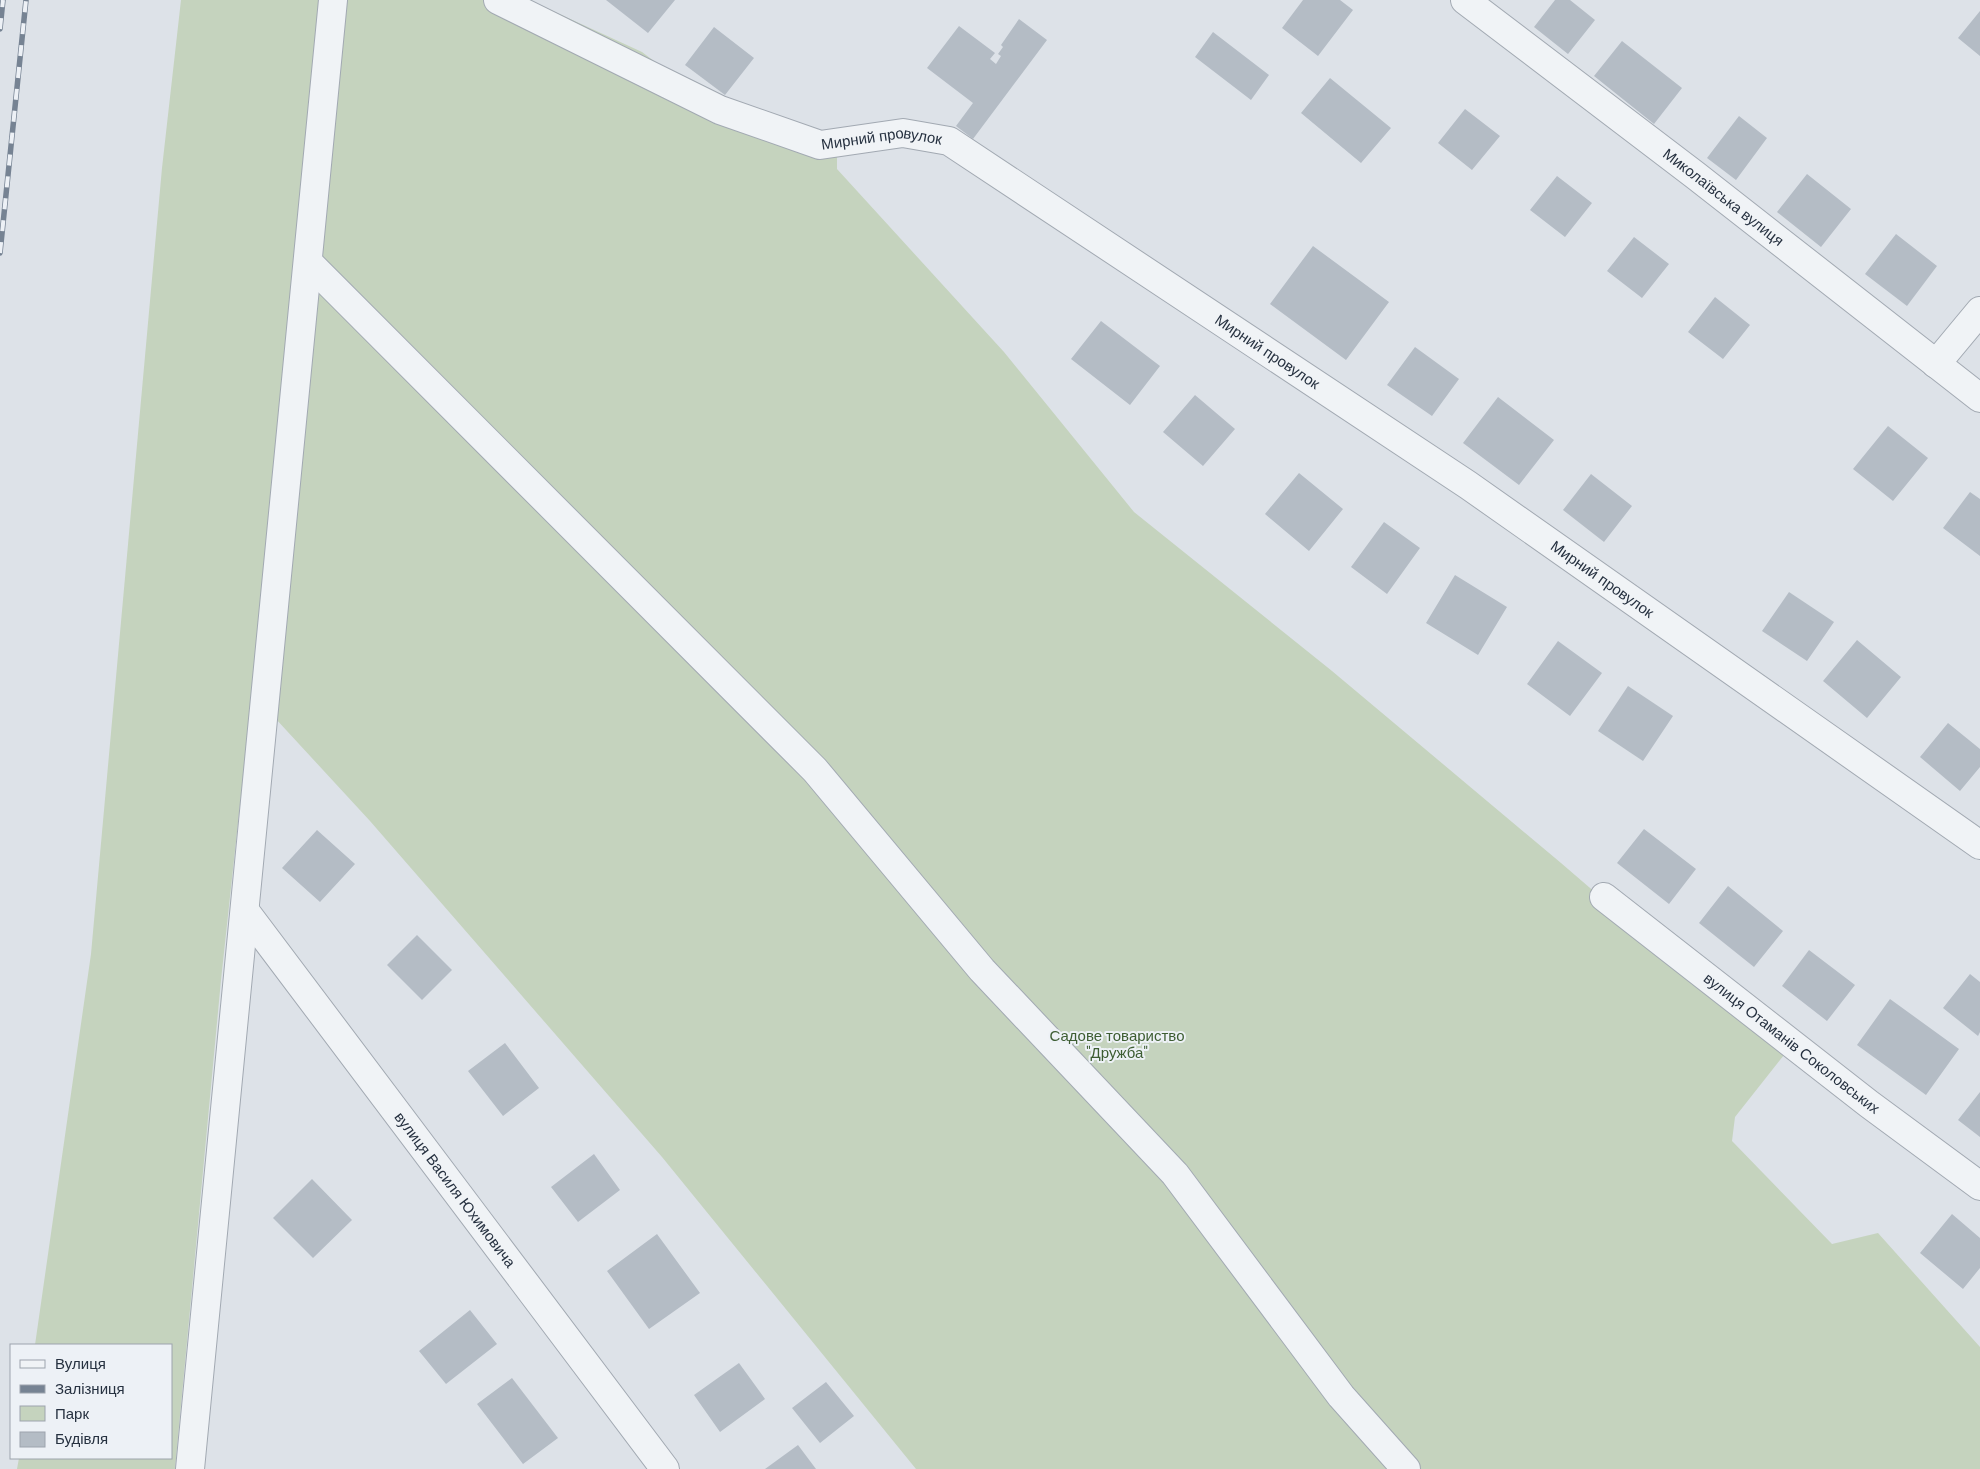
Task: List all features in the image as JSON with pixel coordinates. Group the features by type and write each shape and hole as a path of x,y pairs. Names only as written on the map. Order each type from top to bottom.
{"street":[{"path":"190,1469 333,0"},
{"name":"Мирний провулок","path":"498,0 720,110 820,145 903,133 949,141 1468,485 1980,845"},
{"name":"Миколаївська вулиця","path":"1465,0 1695,175 1980,398"},
{"path":"308,262 815,770 982,970 1175,1174 1341,1396 1406,1469"},
{"path":"1936,364 1980,311"},
{"name":"вулиця Отаманів Соколовських","path":"1604,897 1869,1104 1980,1186"},
{"name":"вулиця Василя Юхимовича","path":"245,911 665,1469"}],"green space":[{"name":"Садове товариство \"Дружба\"","path":"181,0 529,0 642,52 715,107 837,153 837,169 1004,352 1134,512 1332,671 1561,863 1784,1055 1735,1117 1732,1141 1832,1244 1878,1233 1980,1347 1980,1469 916,1469 662,1157 370,821 252,693 221,980 175,1469 17,1469 19,1459 172,1459 172,1344 35,1344 91,954 162,168"}],"building":[{"path":"606,0 675,0 648,33"},
{"path":"1303,0 1340,0 1353,10 1318,56 1282,28"},
{"path":"1555,0 1570,0 1595,20 1568,54 1534,27"},
{"path":"1980,11 1980,56 1958,38"},
{"path":"1019,19 1047,40 973,139 956,126 973,103 927,68 959,26 995,53 990,59 996,64 1001,56 998,54 1003,47 1001,45"},
{"path":"714,27 754,58 725,95 685,65"},
{"path":"1213,32 1269,75 1251,100 1195,57"},
{"path":"1622,41 1682,88 1654,124 1594,76"},
{"path":"1330,78 1391,128 1361,163 1301,113"},
{"path":"1465,109 1500,136 1472,170 1438,143"},
{"path":"1739,116 1767,138 1736,180 1707,158"},
{"path":"1807,174 1851,209 1821,247 1777,212"},
{"path":"1557,176 1592,203 1565,237 1530,210"},
{"path":"1896,234 1937,266 1907,306 1865,274"},
{"path":"1634,237 1669,264 1642,298 1607,271"},
{"path":"1313,246 1389,302 1346,360 1270,304"},
{"path":"1715,297 1750,325 1723,359 1688,332"},
{"path":"1101,321 1160,366 1130,405 1071,359"},
{"path":"1415,347 1459,379 1432,416 1387,385"},
{"path":"1195,395 1235,429 1203,466 1163,432"},
{"path":"1498,397 1554,440 1519,485 1463,443"},
{"path":"1888,426 1928,458 1893,501 1853,469"},
{"path":"1299,473 1343,509 1309,551 1265,514"},
{"path":"1591,474 1632,506 1604,542 1563,510"},
{"path":"1970,492 1980,499 1980,556 1943,528"},
{"path":"1384,522 1420,548 1387,594 1351,567"},
{"path":"1455,575 1507,607 1478,655 1426,623"},
{"path":"1789,592 1834,622 1807,661 1762,631"},
{"path":"1857,640 1901,677 1867,718 1823,681"},
{"path":"1558,641 1602,673 1570,716 1527,684"},
{"path":"1628,686 1673,716 1643,761 1598,731"},
{"path":"1948,723 1980,749 1980,767 1960,791 1920,757"},
{"path":"1644,829 1696,869 1669,904 1617,863"},
{"path":"317,830 355,864 320,902 282,868"},
{"path":"1728,886 1783,931 1754,967 1699,923"},
{"path":"417,935 452,970 422,1000 387,965"},
{"path":"1809,950 1855,985 1827,1021 1782,986"},
{"path":"1970,974 1980,982 1980,1032 1978,1036 1943,1008"},
{"path":"1890,999 1959,1049 1926,1095 1857,1045"},
{"path":"505,1043 539,1088 503,1116 468,1071"},
{"path":"1980,1092 1980,1137 1958,1120"},
{"path":"594,1154 620,1190 578,1222 551,1187"},
{"path":"312,1179 352,1220 313,1258 273,1218"},
{"path":"1952,1214 1980,1238 1980,1268 1963,1289 1920,1253"},
{"path":"657,1234 700,1293 649,1329 607,1271"},
{"path":"470,1310 497,1344 446,1384 419,1351"},
{"path":"739,1363 765,1399 720,1432 694,1395"},
{"path":"512,1378 558,1438 523,1464 477,1404"},
{"path":"826,1382 854,1416 820,1443 792,1408"},
{"path":"798,1445 816,1469 765,1469"}],"railway":[{"path":"0,29 3,0"},
{"path":"0,253 26,0"}]}
